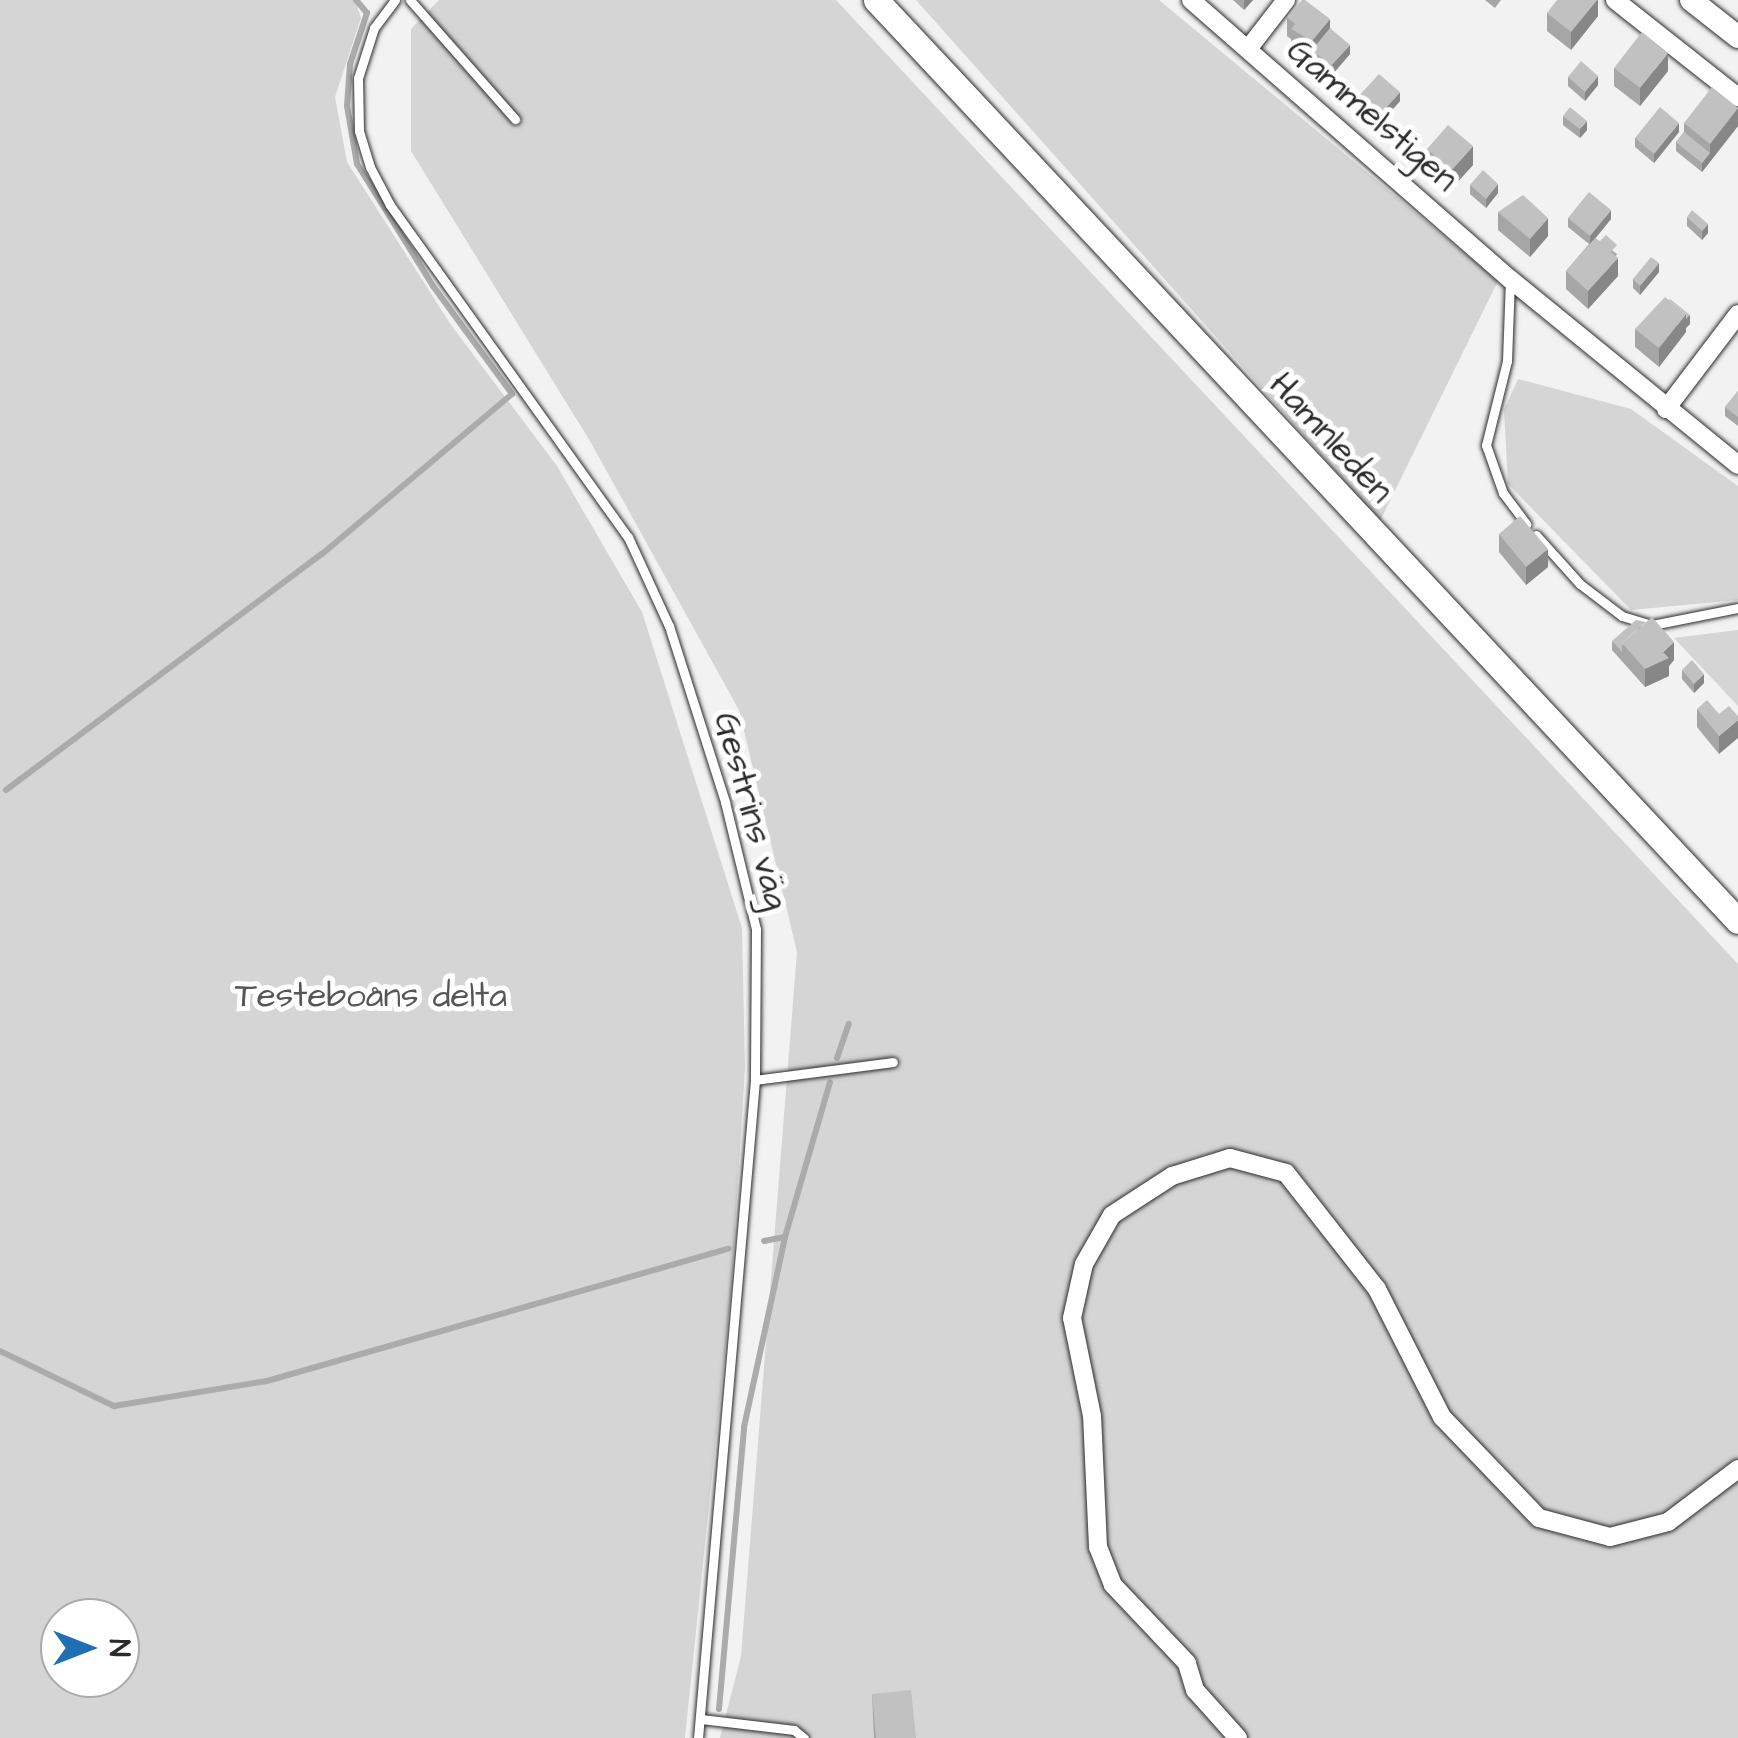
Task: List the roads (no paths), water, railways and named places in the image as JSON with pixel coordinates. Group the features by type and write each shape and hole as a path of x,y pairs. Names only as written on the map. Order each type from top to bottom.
{"main road":[{"name":"Hamnleden","path":"876,0 1738,922"}],"street":[{"name":"Gammelstigen","path":"1191,0 1510,279 1738,465"},
{"path":"1248,49 1286,0"},
{"path":"1615,0 1738,96"},
{"path":"1691,0 1738,37"},
{"path":"1666,409 1738,314"},
{"path":"1238,1738 1195,1690 1188,1663 1114,1585 1098,1546 1092,1416 1072,1318 1084,1264 1112,1214 1172,1176 1230,1158 1286,1173 1377,1288 1442,1417 1539,1518 1610,1536 1668,1522 1738,1470"}],"lane":[{"name":"Gestrins väg","path":"395,0 374,28 358,78 359,131 370,167 390,205 628,538 669,626 756,929 755,1080 698,1738"},
{"path":"410,0 515,119"},
{"path":"1510,279 1507,361 1485,436 1491,465 1512,506 1580,584 1622,616 1652,624 1738,608"},
{"path":"755,1080 894,1062"},
{"path":"701,1719 794,1730 804,1738"}],"waterway":[{"path":"6,790 322,554 512,394 433,286 357,164 347,106 350,64 367,13 356,0"},
{"path":"837,1058 849,1024"},
{"path":"719,1709 744,1427 785,1237 830,1082"},
{"path":"764,1241 785,1237"},
{"path":"0,1351 114,1406 267,1381 728,1249"}],"park label":[{"name":"Testeboåns delta","path":"371,996"}]}
